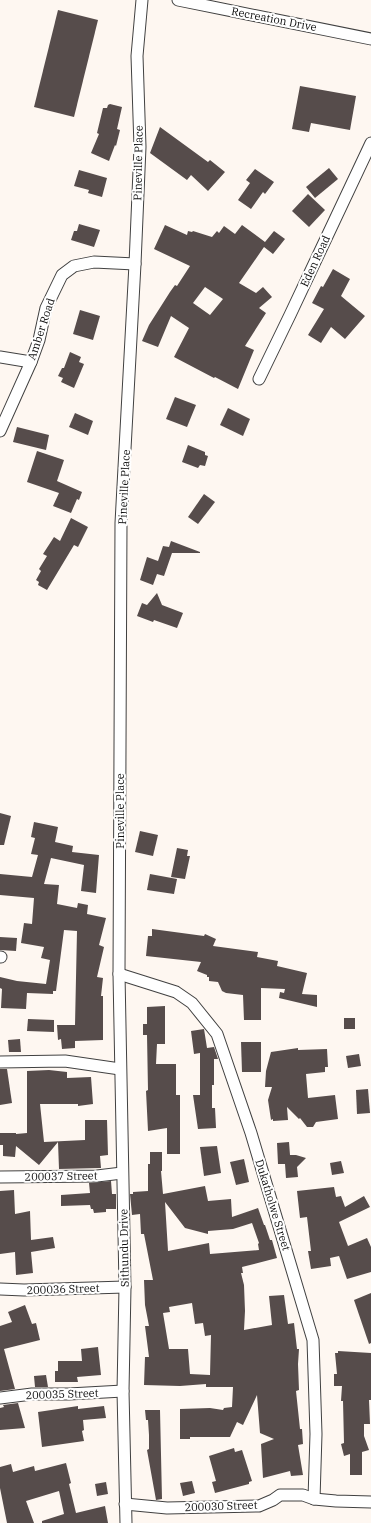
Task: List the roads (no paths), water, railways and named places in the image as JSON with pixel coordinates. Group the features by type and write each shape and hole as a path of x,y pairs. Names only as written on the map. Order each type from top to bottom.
{"street":[{"name":"Pineville Place","path":"119,974 122,523 140,147 137,56 142,0"},
{"name":"Recreation Drive","path":"178,0 371,39"},
{"name":"Eden Road","path":"259,379 371,143"},
{"name":"Amber Road","path":"0,431 39,340 46,308 62,275 74,266 94,262 135,264"},
{"path":"0,357 30,362"},
{"name":"Sithundu Drive","path":"119,974 125,1287 123,1391 126,1523"},
{"name":"Dukatholwe Street","path":"119,974 176,992 192,1003 218,1034 251,1133 313,1340 316,1434 314,1499"},
{"path":"0,1062 65,1061 120,1069"},
{"name":"200037 Street","path":"0,1177 97,1176 122,1173"},
{"name":"200036 Street","path":"0,1289 24,1290 125,1287"},
{"name":"200035 Street","path":"0,1398 32,1394 69,1394 123,1391"},
{"name":"200030 Street","path":"125,1504 167,1508 226,1508 259,1506 280,1495 303,1495 314,1499 371,1502"}]}
